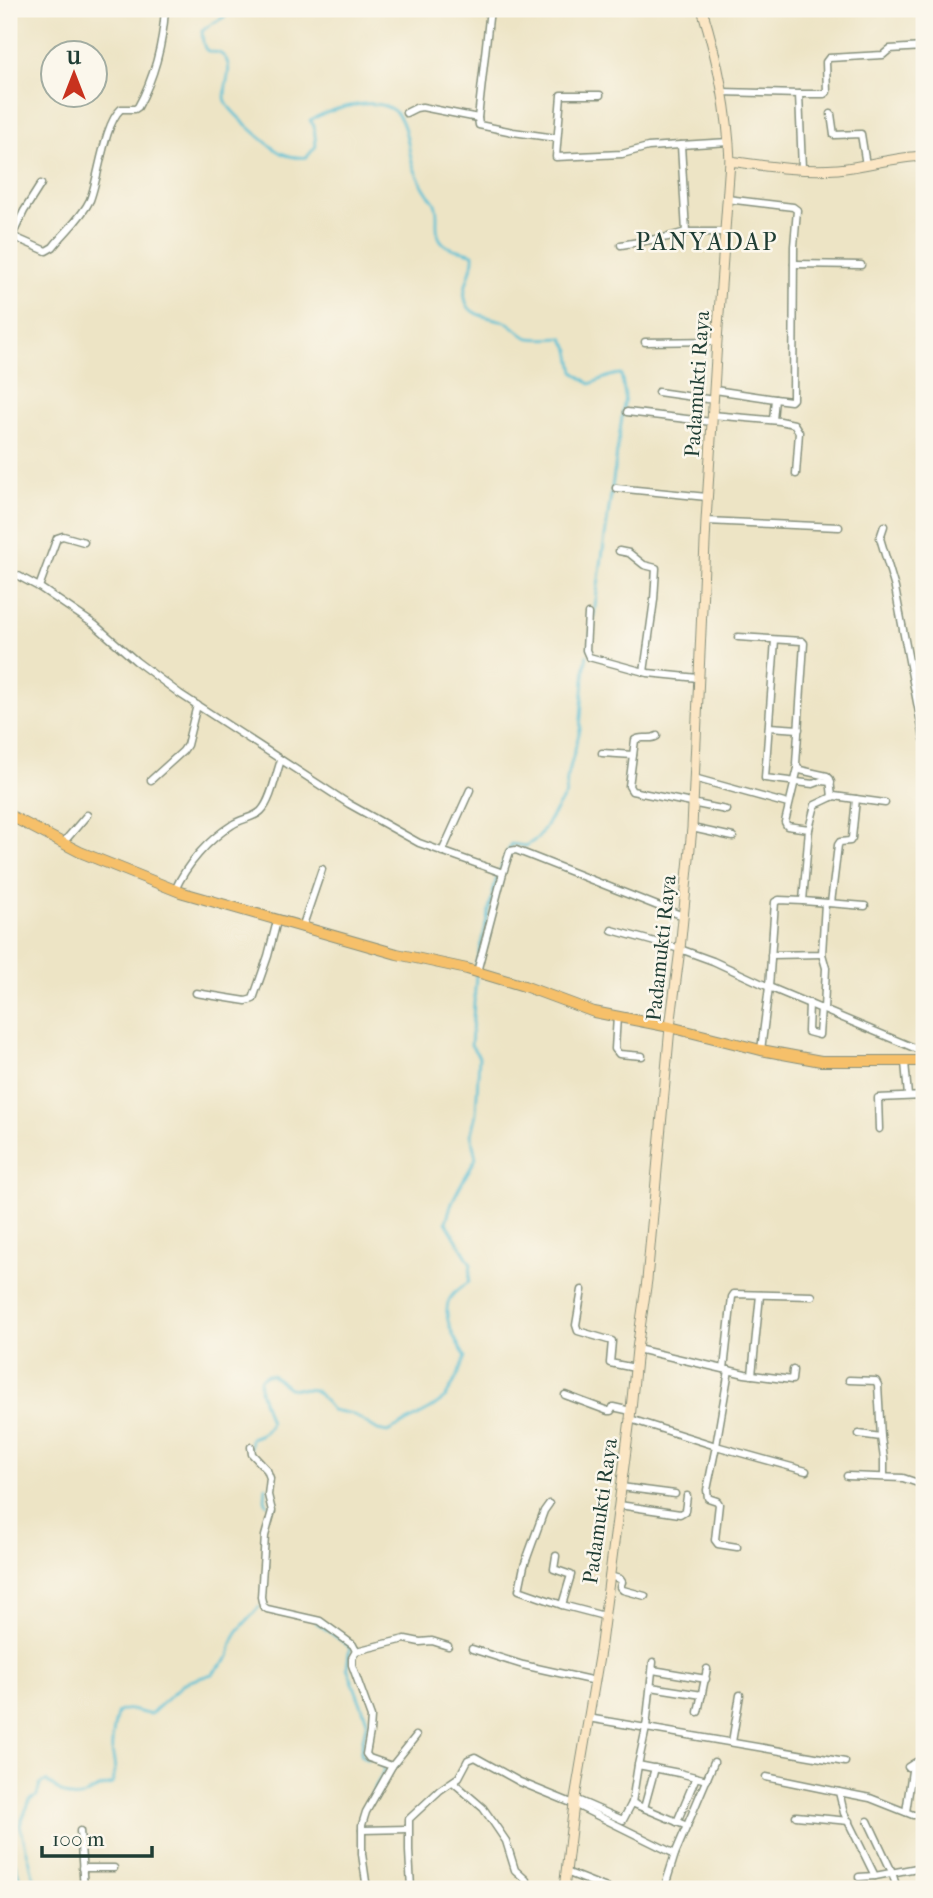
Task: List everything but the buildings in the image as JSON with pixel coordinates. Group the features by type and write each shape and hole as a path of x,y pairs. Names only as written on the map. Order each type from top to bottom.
{"main road":[{"path":"9,815 80,852 175,890 397,954 477,972 594,1012 821,1061 924,1061"}],"street":[{"path":"41,184 10,238 46,251 84,212 94,188 115,116 121,109 138,107 153,75 163,36 165,9"},
{"path":"490,9 479,125 556,138"},
{"name":"Padamukti Raya","path":"564,1889 604,1616 647,1280 670,1027 692,828 706,522 730,161 721,92 709,30 702,9"},
{"path":"721,92 824,94 827,92 826,62 829,58 883,55 890,49 924,47"},
{"path":"600,95 561,94 556,138 558,158 622,154 648,147 727,143"},
{"path":"799,94 803,169"},
{"path":"406,113 422,107 478,118"},
{"path":"831,114 834,135 861,134"},
{"path":"859,124 866,165"},
{"path":"681,145 686,232"},
{"path":"730,161 789,169 836,169 893,158 924,156"},
{"path":"658,392 791,401 793,399 796,209 727,199"},
{"path":"621,245 686,232 725,232"},
{"path":"794,264 861,265"},
{"path":"645,342 717,341"},
{"path":"773,420 775,399"},
{"path":"627,412 773,420 794,424 799,432 796,474"},
{"path":"616,488 708,497"},
{"path":"706,522 839,527"},
{"path":"884,526 880,538 895,588 924,739"},
{"path":"39,587 57,538 63,536 84,542"},
{"path":"619,551 629,553 644,565 656,568 644,671"},
{"path":"9,571 39,587 95,625 136,660 197,705 349,804 419,843 503,873"},
{"path":"588,614 586,650 589,657 644,671 698,678"},
{"path":"738,637 804,643 796,764 798,768 785,822 787,826 809,828"},
{"path":"775,640 765,778 814,784 821,781 831,782"},
{"path":"150,780 187,745 197,705"},
{"path":"769,727 799,729"},
{"path":"657,736 637,738 629,786 632,791 726,810"},
{"path":"602,752 633,755"},
{"path":"175,890 185,870 219,834 233,824 260,812 266,803 281,760"},
{"path":"798,768 827,776 831,782 832,797"},
{"path":"694,778 788,804"},
{"path":"442,852 470,790"},
{"path":"803,901 809,828 815,805 832,797 885,803"},
{"path":"809,1003 808,1032 819,1035 826,968 822,954 828,903 838,845 852,838 856,799"},
{"path":"63,843 87,815"},
{"path":"692,828 733,837"},
{"path":"477,972 510,851 516,850 683,916"},
{"path":"302,928 322,869"},
{"path":"761,1050 775,902 803,901 865,906"},
{"path":"196,993 246,1001 253,999 268,956 276,921"},
{"path":"612,930 713,961 924,1052"},
{"path":"771,956 822,954"},
{"path":"617,1016 615,1049 619,1054 642,1056"},
{"path":"905,1062 908,1096"},
{"path":"879,1129 878,1098 924,1096"},
{"path":"582,1290 576,1325 578,1331 612,1341 610,1363 635,1368"},
{"path":"752,1375 760,1294"},
{"path":"737,1547 718,1544 715,1540 719,1504 708,1498 707,1490 716,1446 733,1295 811,1296"},
{"path":"637,1349 752,1375 792,1380 793,1370"},
{"path":"849,1380 876,1381 878,1385 884,1476"},
{"path":"565,1395 608,1411 611,1411 613,1406 630,1415 716,1446 806,1471"},
{"path":"859,1434 881,1437"},
{"path":"251,1447 252,1454 270,1478 268,1495 272,1511 265,1536 261,1597 263,1606 320,1621 353,1645 356,1651"},
{"path":"847,1475 903,1478 924,1485"},
{"path":"621,1487 675,1494"},
{"path":"619,1505 680,1514 685,1511 687,1496"},
{"path":"549,1504 524,1566 519,1588 562,1605 604,1616"},
{"path":"556,1556 554,1569 571,1575 562,1605"},
{"path":"609,1576 620,1579 620,1587 623,1590 645,1596"},
{"path":"392,1766 369,1758 366,1754 371,1717 352,1665 352,1658 356,1651 405,1639 432,1641 448,1646"},
{"path":"472,1649 523,1665 595,1681"},
{"path":"411,1889 408,1822 411,1816 440,1790 459,1777 468,1760 475,1757 520,1782 622,1820 632,1803 646,1728 653,1666 706,1679"},
{"path":"698,1712 707,1669"},
{"path":"650,1687 702,1695"},
{"path":"732,1742 740,1695"},
{"path":"589,1718 845,1762"},
{"path":"367,1889 362,1854 364,1817 392,1766 416,1736"},
{"path":"664,1889 675,1854 714,1762"},
{"path":"906,1812 911,1765 924,1762"},
{"path":"638,1765 707,1780"},
{"path":"644,1808 655,1768"},
{"path":"677,1822 696,1777"},
{"path":"766,1777 870,1798 918,1816 924,1815"},
{"path":"453,1782 483,1808 506,1841 515,1870 525,1877 525,1889"},
{"path":"839,1792 844,1813 875,1877"},
{"path":"575,1802 675,1854"},
{"path":"632,1803 687,1826"},
{"path":"796,1816 849,1821"},
{"path":"868,1821 897,1889"},
{"path":"362,1830 408,1829"},
{"path":"80,1831 84,1889"},
{"path":"859,1877 875,1877 920,1866 924,1852"},
{"path":"82,1868 114,1868"},
{"path":"566,1872 609,1889"}],"waterway":[{"path":"236,9 202,31 207,51 218,53 226,59 229,69 226,102 243,121 281,153 307,157 316,146 314,126 310,120 343,107 357,105 382,105 392,110 403,123 416,172 434,201 440,239 451,248 473,254 465,290 469,307 478,314 508,323 527,337 563,338 570,350 574,372 590,384 621,374 625,396 589,649"},
{"path":"476,965 496,880 511,844 526,846 538,838 566,794 567,779 580,730 587,655"},
{"path":"250,1448 251,1438 265,1431 270,1422 260,1391 260,1379 266,1375 272,1375 289,1388 314,1390 332,1410 352,1414 378,1430 388,1432 445,1398 456,1379 465,1357 450,1328 448,1304 451,1297 469,1282 471,1264 446,1222 455,1196 476,1158 471,1134 476,1113 479,1057 471,1045 476,975"},
{"path":"266,1487 267,1504"},
{"path":"37,1889 20,1825 30,1800 37,1796 40,1784 46,1781 73,1798 112,1784 115,1771 112,1743 118,1712 130,1710 151,1714 184,1683 212,1674 229,1657 237,1632 259,1607"},
{"path":"316,1622 350,1647 347,1667 367,1720 360,1755 368,1760"},
{"path":"372,1795 383,1771 384,1767 380,1765"},
{"path":"9,1845 23,1889"},
{"path":"9,1854 12,1864 9,1870"}],"district":[{"name":"PANYADAP","path":"707,242"}]}
